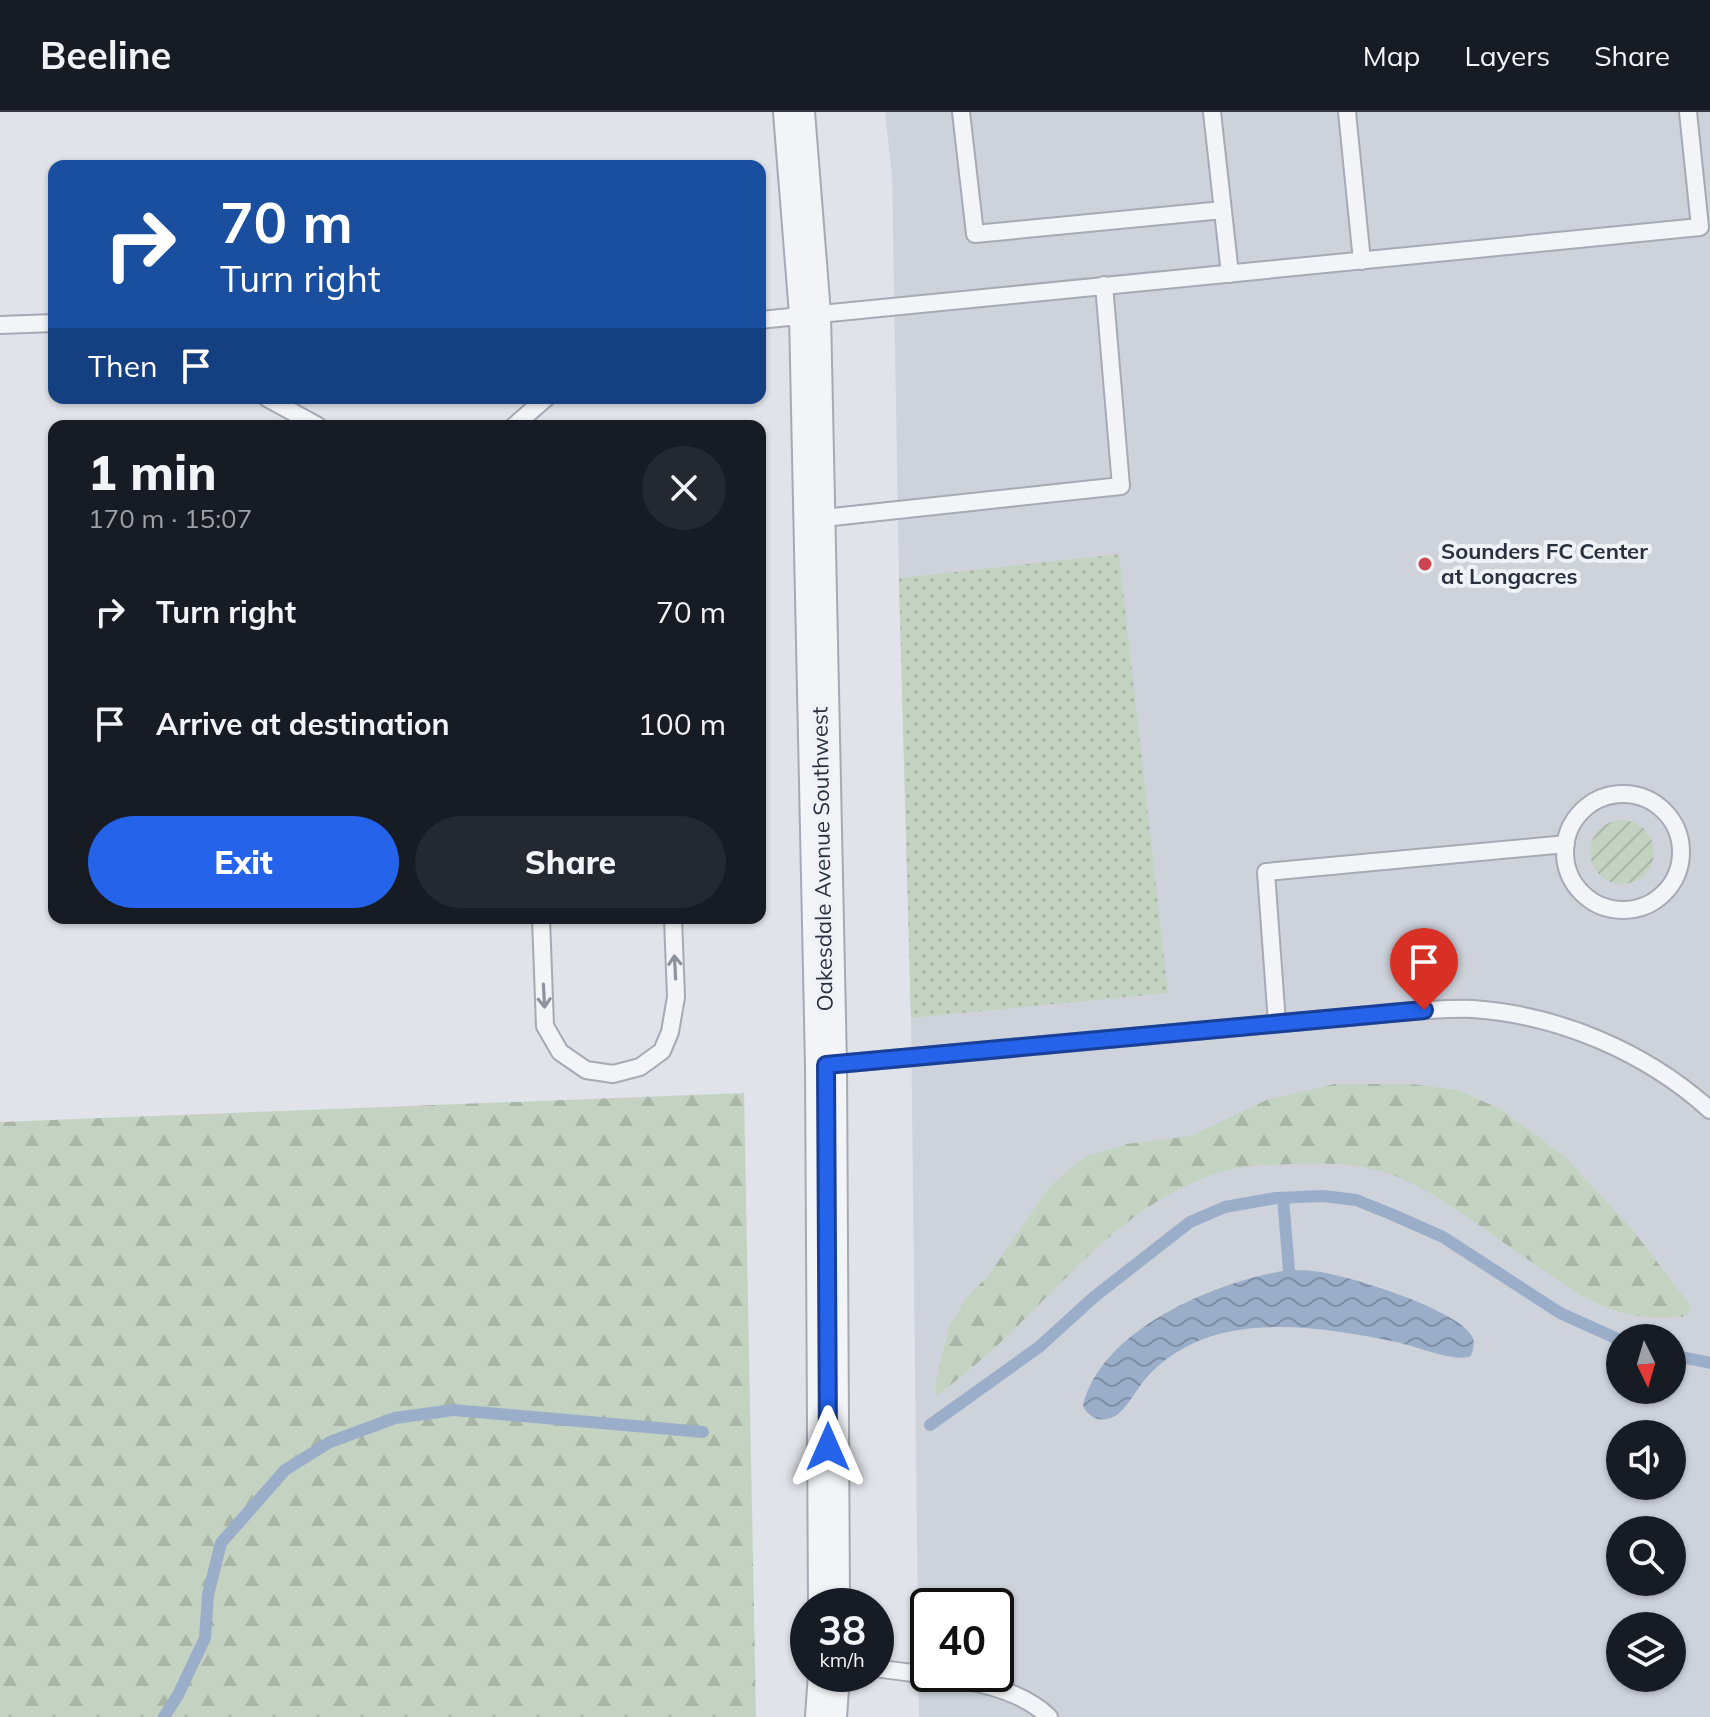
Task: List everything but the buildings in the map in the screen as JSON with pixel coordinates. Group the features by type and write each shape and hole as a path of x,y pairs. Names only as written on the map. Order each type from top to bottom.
{"street":[{"name":"Oakesdale Avenue Southwest","path":"794,112 810,314 826,1065 829,1588"},
{"path":"826,1717 828,1692"}],"lane":[{"path":"961,112 975,234 1223,210"},
{"path":"1212,112 1230,274"},
{"path":"1347,112 1362,261"},
{"path":"766,319 1700,227 1688,112"},
{"path":"814,519 1121,486 1104,285"},
{"path":"0,325 48,323"},
{"path":"278,404 307,420"},
{"path":"523,420 540,404"},
{"path":"1633,795 1654,803 1671,818 1680,839 1681,861 1673,883 1658,899 1637,909 1614,910 1593,902 1576,887 1567,866 1566,844 1574,822 1589,805 1610,796 1633,795"},
{"path":"1277,1023 1266,872 1566,844"},
{"path":"541,924 545,1026 560,1052 586,1070 613,1074 640,1067 662,1051 670,1032 676,997 673,924"},
{"path":"826,1065 1277,1023 1474,1009 1524,1016 1582,1032 1660,1073 1710,1110"},
{"path":"894,1670 989,1687 1030,1701 1049,1717"}],"shaded area":[{"path":"885,112 1710,112 1710,1717 919,1717 919,1692 1014,1692 1014,1588 918,1588 911,1018 892,174"}],"green space":[{"path":"1119,554 1168,993 911,1018 899,578"},
{"path":"1622,820 1640,826 1648,834 1654,852 1648,870 1640,878 1622,884 1604,878 1596,870 1590,852 1596,834 1604,826"},
{"path":"1334,1084 1411,1084 1458,1090 1502,1110 1564,1156 1631,1228 1690,1305 1688,1316 1639,1316 1619,1312 1581,1295 1448,1204 1388,1173 1333,1164 1248,1167 1221,1172 1188,1185 1157,1201 1129,1221 1076,1267 994,1348 937,1396 935,1385 949,1327 967,1297 989,1275 1049,1187 1084,1157 1127,1144 1190,1136 1267,1100"},
{"path":"744,1093 756,1717 0,1717 0,1122"}],"water":[{"path":"1289,1270 1314,1271 1350,1279 1426,1305 1464,1327 1474,1340 1471,1356 1446,1356 1396,1342 1327,1330 1278,1327 1231,1331 1201,1340 1168,1358 1113,1417 1099,1419 1085,1410 1083,1406 1094,1378 1113,1354 1137,1332 1197,1298 1229,1285"}],"waterway":[{"path":"930,1425 1039,1347 1094,1297 1190,1222 1225,1207 1276,1198 1323,1196 1356,1200 1391,1214 1443,1237 1560,1313 1606,1334"},
{"path":"1283,1198 1289,1270"},
{"path":"1686,1358 1710,1363"},
{"path":"164,1717 205,1638 208,1595 221,1543 285,1470 330,1442 395,1418 453,1410 703,1432"}],"place":[{"name":"Sounders FC Center at Longacres","path":"1425,564"}],"route":[{"path":"828,1447 826,1065 1424,1010"}]}
